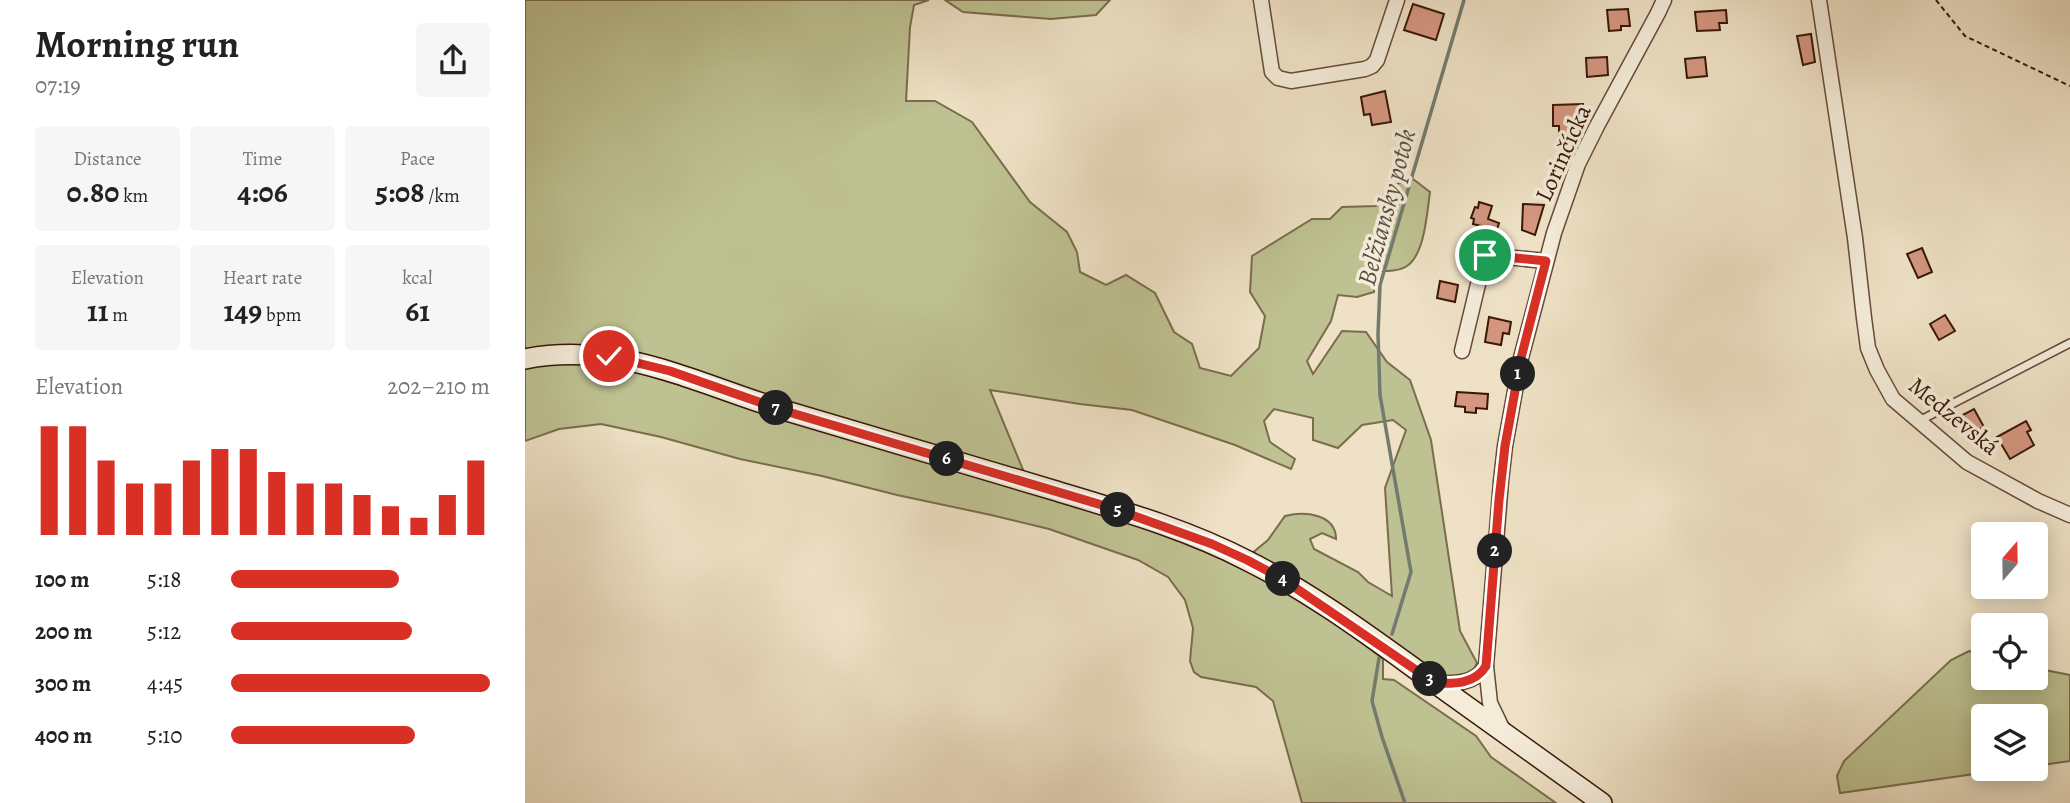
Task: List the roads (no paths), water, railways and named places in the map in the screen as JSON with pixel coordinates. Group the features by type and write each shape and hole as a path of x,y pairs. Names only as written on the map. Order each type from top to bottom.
{"main road":[{"path":"525,359 584,353 642,363 785,411 1174,529 1247,560 1281,578 1435,683 1602,803"}],"street":[{"path":"1261,0 1272,72 1278,78 1291,81 1372,66 1377,60 1397,0"},
{"name":"Lorinčícka","path":"1482,672 1490,633 1505,446 1521,358 1546,261 1578,164 1664,0"},
{"name":"Medzevská","path":"1819,0 1856,238 1868,348 1877,370 1893,399 1967,462 2070,515"},
{"path":"1462,351 1485,255 1546,261"},
{"path":"1435,683 1458,683 1482,672"},
{"path":"1482,672 1493,713 1504,732"},
{"path":"1469,707 1482,672"},
{"path":"1469,707 1482,701 1488,690"}],"lane":[{"path":"1919,421 2070,343"}],"waterway":[{"name":"Belžiansky potok","path":"1392,634 1411,572 1380,395 1380,285 1464,0"},
{"name":"Belžiansky potok","path":"1379,658 1372,701 1405,803"}]}
